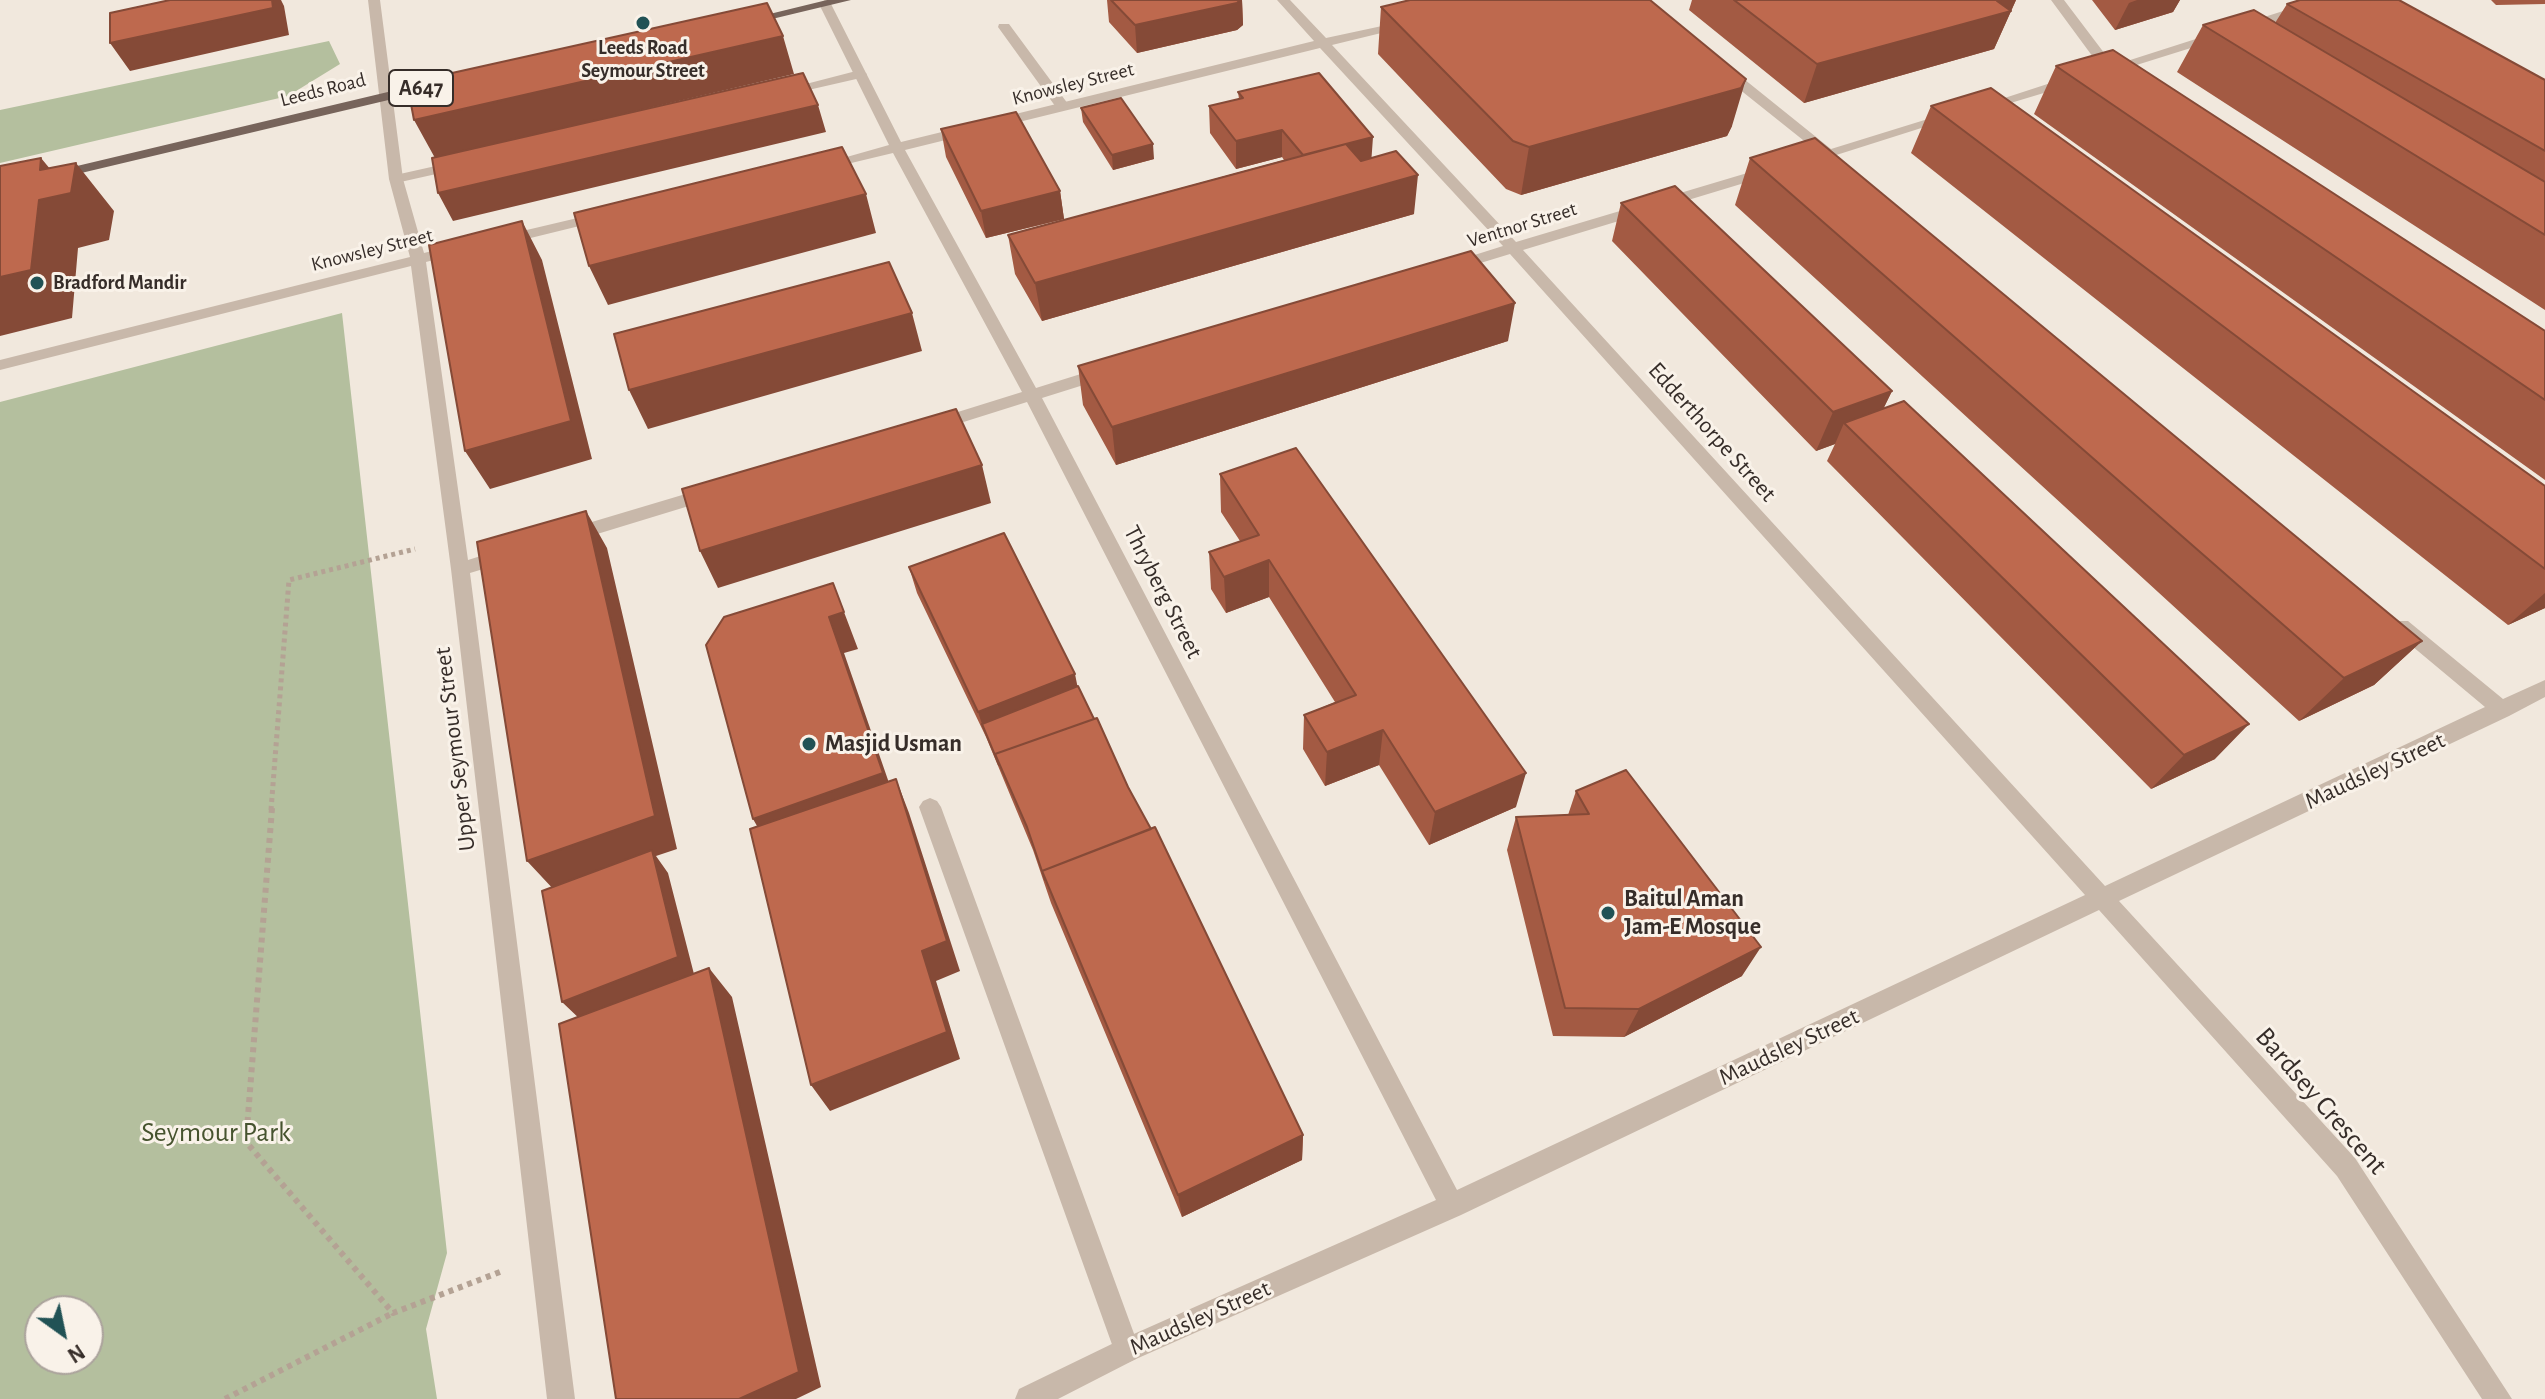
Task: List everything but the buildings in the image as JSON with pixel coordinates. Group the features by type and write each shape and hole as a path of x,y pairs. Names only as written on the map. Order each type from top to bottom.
{"main road":[{"path":"732,24 845,0"},
{"name":"Leeds Road","path":"47,177 450,82"}],"street":[{"name":"Upper Seymour Street","path":"374,0 396,179 418,259 460,569 561,1399"},
{"name":"Edderthorpe Street","path":"1283,0 1513,248 2101,900"},
{"path":"2057,0 2115,73"},
{"name":"Ventnor Street","path":"1438,271 1791,165 1835,158 2115,73 2319,3"},
{"name":"Thryberg Street","path":"825,4 897,148 1032,395 1452,1206"},
{"name":"Knowsley Street","path":"804,170 1427,18"},
{"path":"1004,27 1063,107"},
{"path":"1707,58 1835,158"},
{"path":"767,95 860,74"},
{"path":"396,179 474,161"},
{"name":"Knowsley Street","path":"0,365 418,259 619,213"},
{"path":"911,432 1122,368"},
{"path":"551,542 731,487"},
{"path":"460,569 520,551"},
{"path":"2392,619 2502,710"},
{"name":"Maudsley Street","path":"1029,1399 1127,1350 1452,1206 2545,688"},
{"path":"930,807 1127,1350"},
{"name":"Bardsey Crescent","path":"2101,900 2346,1167 2498,1399"}],"path":[{"path":"393,1313 246,1142 289,580 455,539"},
{"path":"225,1399 393,1313 542,1256"}],"green space":[{"path":"329,41 340,64 288,96 0,163 0,110"},
{"name":"Seymour Park","path":"342,313 447,1253 426,1329 437,1399 0,1399 0,402"}],"place":[{"name":"Leeds Road Seymour Street","path":"643,23"},
{"name":"Bradford Mandir","path":"37,283"},
{"name":"Masjid Usman","path":"809,744"},
{"name":"Baitul Aman Jam-E Mosque","path":"1608,913"}]}
